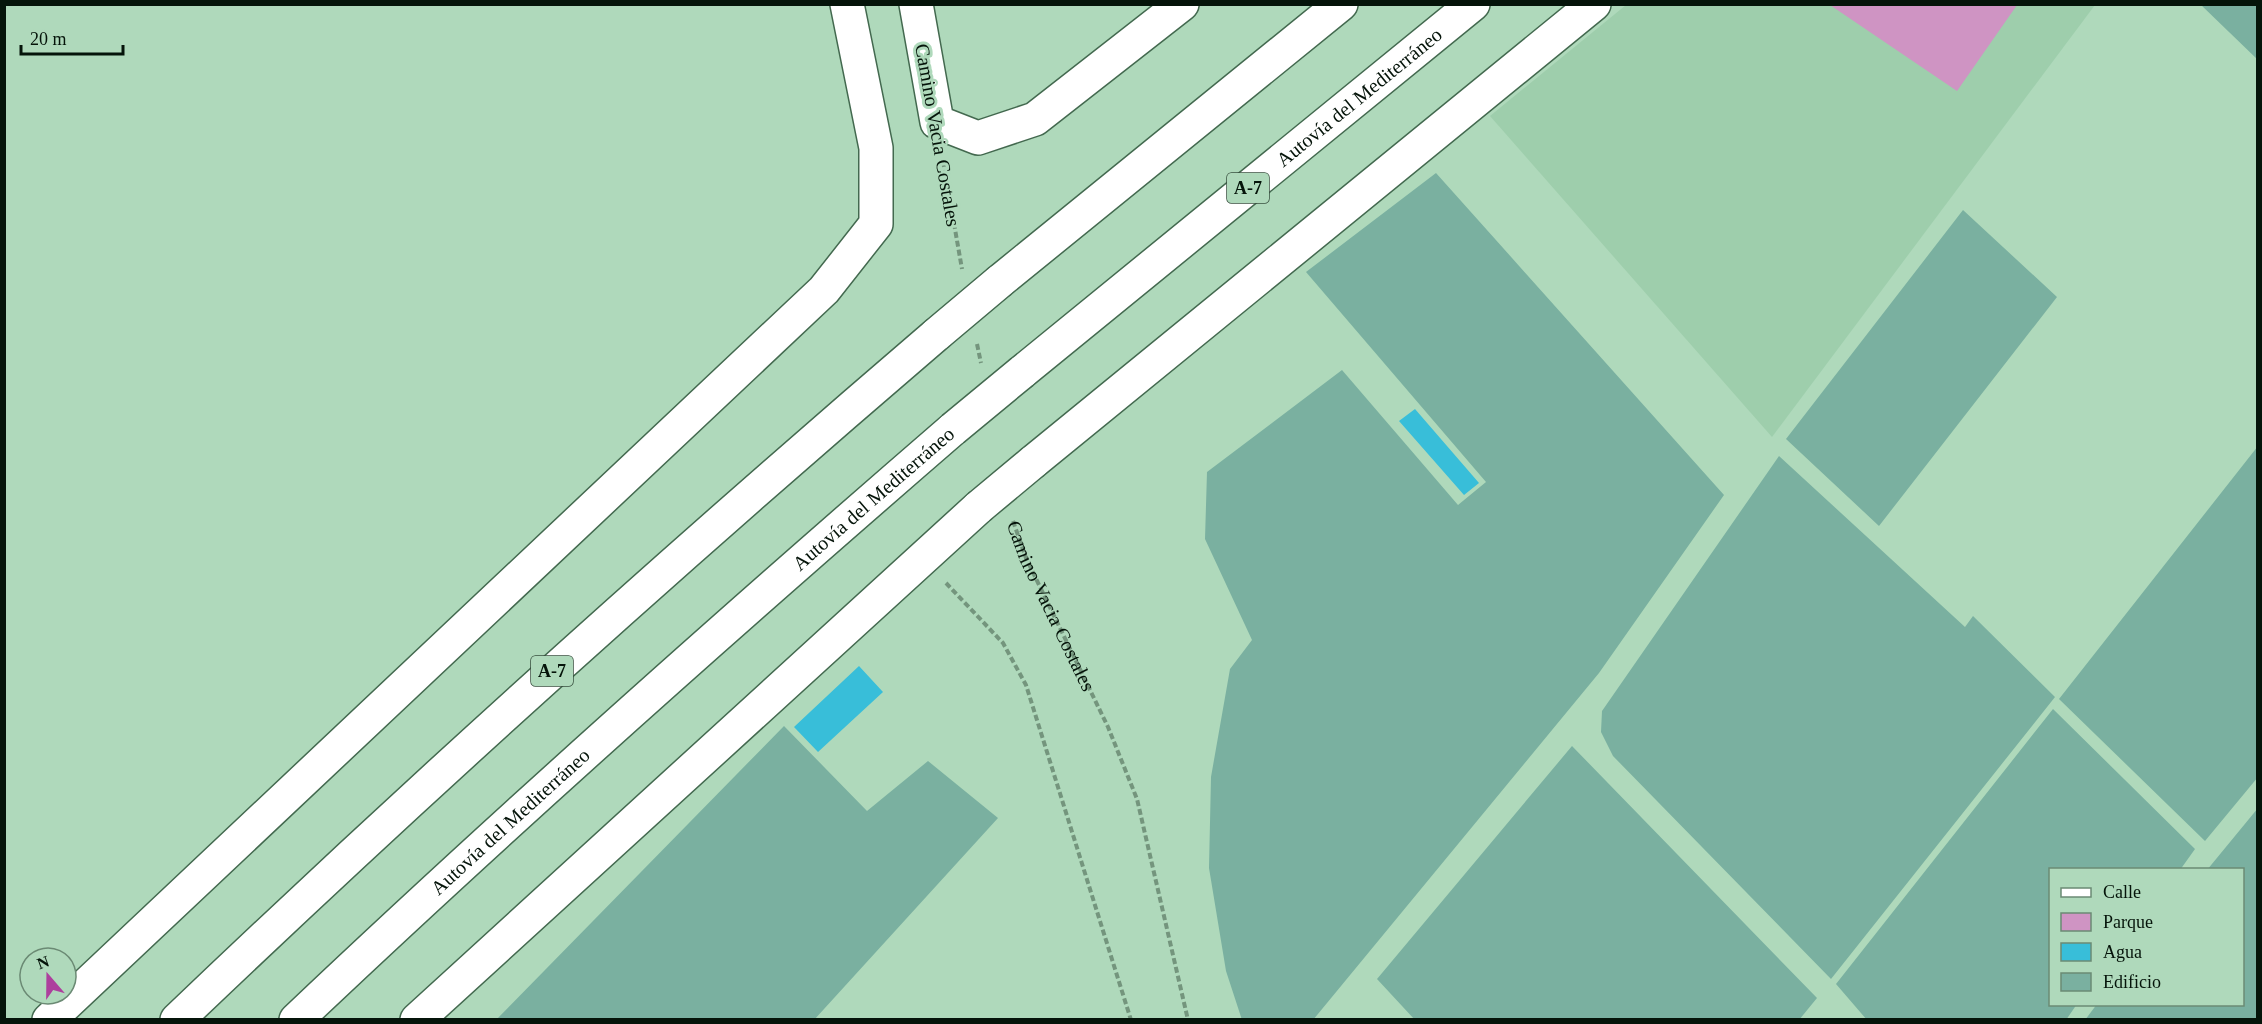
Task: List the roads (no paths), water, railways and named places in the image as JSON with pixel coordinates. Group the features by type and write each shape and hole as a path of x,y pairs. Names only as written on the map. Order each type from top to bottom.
{"main road":[{"path":"49,1020 824,290 876,225 876,147 847,4"},
{"name":"Camino Vacia Costales","path":"916,4 937,122 978,138 1035,119 1182,4"},
{"name":"A-7","path":"177,1020 304,899 556,668 744,500 1000,281 1341,4"},
{"name":"Autovía del Mediterráneo","path":"296,1020 778,580 953,429 1473,4"},
{"path":"417,1020 923,559 995,510 1032,462 1594,4"}],"water":[{"path":"1415,409 1479,483 1464,495 1399,421"},
{"path":"859,666 883,692 818,752 794,727"}]}
